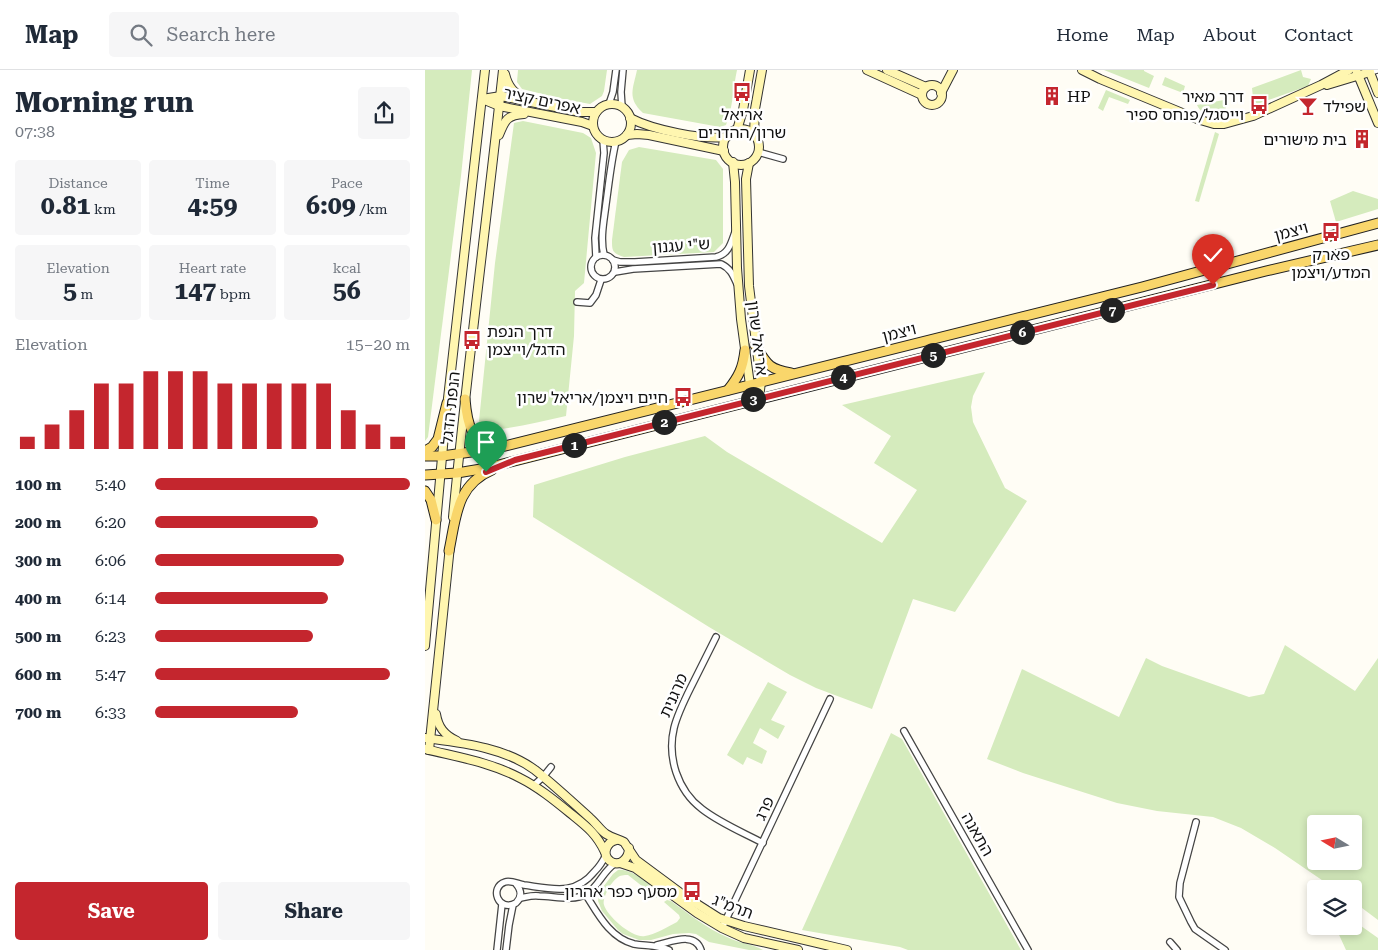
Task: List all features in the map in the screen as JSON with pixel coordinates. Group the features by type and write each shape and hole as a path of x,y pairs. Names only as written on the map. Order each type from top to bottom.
{"main road":[{"name":"ויצמן","path":"425,456 459,454 508,445 1142,287 1378,223"},
{"name":"ויצמן","path":"425,475 457,473 487,468 759,398 1378,245"},
{"path":"1337,254 1378,252"},
{"path":"755,345 773,368 797,374"},
{"path":"728,390 739,376 745,350"},
{"path":"465,399 468,423 477,437 487,443 508,445"},
{"path":"425,451 438,440 447,404"},
{"path":"449,551 459,504 467,489 478,477 515,460"},
{"path":"425,491 431,500 436,520"}],"street":[{"name":"הנפת הדגל","path":"425,646 447,404 485,70"},
{"name":"הנפת הדגל","path":"427,750 434,706 465,399 504,70"},
{"path":"504,70 512,90 523,98 539,104"},
{"path":"609,104 616,70"},
{"path":"622,107 623,70"},
{"path":"737,130 743,110 750,70"},
{"path":"754,134 755,109 761,70"},
{"path":"867,70 921,95"},
{"path":"887,70 926,87"},
{"path":"939,90 949,70"},
{"path":"939,90 953,70"},
{"path":"1083,70 1100,79 1197,119 1214,124 1224,124 1253,116 1349,70"},
{"path":"1321,85 1336,83 1358,73 1372,71 1378,93"},
{"path":"1358,73 1378,123"},
{"path":"932,85 939,90 942,97 939,102 932,106 925,104 921,95 926,87 932,85"},
{"name":"אפרים קציר","path":"482,99 501,96 580,112 596,112"},
{"name":"אפרים קציר","path":"482,99 499,106 582,122 593,126"},
{"path":"609,104 622,107 630,118 631,127 627,135 616,142 603,140 593,126 596,112 609,104"},
{"path":"495,148 507,118 515,114 534,113"},
{"path":"630,118 657,128 707,138 727,137"},
{"path":"737,130 746,130 754,134 759,142 758,152 756,157 749,163 733,162 726,156 724,146 730,134 737,130"},
{"path":"627,135 649,135 724,151"},
{"path":"596,257 595,238 604,154 603,140"},
{"path":"604,255 603,234 611,160 616,142"},
{"path":"758,152 783,159"},
{"name":"אריאל שרון","path":"733,162 738,286 745,350 750,385 759,398"},
{"name":"אריאל שרון","path":"749,163 746,179 746,232 749,286 761,382 759,398"},
{"name":"ש\"י עגנון","path":"613,260 635,262 721,256 727,252 735,230"},
{"path":"577,302 590,303 601,280 610,277 615,272 613,260 604,255 596,257 591,263 591,271 601,280"},
{"name":"ש\"י עגנון","path":"615,272 633,268 721,264 730,270 738,286"},
{"name":"מרגנית","path":"716,637 676,718 671,746 675,768 683,788 697,805 717,819 763,843"},
{"name":"פרג","path":"724,924 830,699"},
{"path":"434,706 437,722 443,732 465,744"},
{"name":"התאנה","path":"904,731 1028,950"},
{"path":"428,738 465,744 506,755 523,762 543,777 604,832 616,840 624,842 629,848 628,856 623,862 610,867 586,895 575,898 537,895 520,898 513,905 506,950"},
{"path":"427,750 473,760 521,778 547,795 593,832 601,842 611,861 618,863"},
{"path":"533,786 551,766"},
{"path":"1196,822 1180,883 1179,897 1195,929 1225,950"},
{"path":"513,905 502,904 497,898 496,894 499,887 505,882 563,889 573,888 589,879 602,862 607,845 616,840"},
{"name":"תרמ\"ג","path":"629,848 636,860 744,938 798,950"},
{"name":"תרמ\"ג","path":"618,863 635,868 697,913 724,924 744,926 847,950"},
{"path":"517,884 520,898"},
{"path":"586,895 599,915 617,936 629,942 669,950"},
{"path":"497,950 502,904"},
{"path":"655,946 687,939 693,940 701,950"},
{"path":"1170,942 1177,950"}],"green space":[{"path":"425,70 472,70 461,176 428,437 425,441"},
{"path":"518,70 607,70 602,96 590,104 522,89 517,82"},
{"path":"637,70 737,70 732,105 726,125 720,127 643,113 633,98"},
{"path":"1104,70 1144,70 1154,76 1149,88"},
{"path":"1301,70 1303,77 1311,79 1308,86 1257,104 1253,98 1252,88"},
{"path":"1165,77 1185,86 1183,93 1162,85"},
{"path":"1106,90 1130,100 1128,104 1109,97 1103,111 1098,108"},
{"path":"1229,99 1224,113 1220,114 1212,115 1205,113 1197,105"},
{"path":"523,121 583,133 591,138 596,153 584,283 575,291 574,336 566,416 513,427 482,430 479,421 495,263 514,123"},
{"path":"1215,132 1219,134 1199,202 1195,201"},
{"path":"639,147 716,160 723,169 723,243 714,252 624,257 613,251 612,240 622,162 629,150"},
{"path":"1353,191 1378,199 1378,209 1336,222 1330,201"},
{"path":"985,372 973,396 971,407 973,422 1005,488 1027,501 955,612 913,599 872,709 816,688 790,675 709,627 533,517 534,485 625,457 705,436 727,452 882,543 917,490 874,463 891,436 842,405"},
{"path":"1285,645 1355,691 1378,658 1378,920 1362,908 1362,880 1322,880 1307,870 1363,870 1363,815 1307,815 1307,870 1241,828 1213,817 1157,811 1117,803 1023,773 987,759 1022,669 1119,717 1146,658 1162,666 1249,697 1264,694"},
{"path":"768,682 787,692 771,720 785,726 778,739 760,728 753,743 767,751 762,764 747,757 743,765 727,755"},
{"path":"891,733 902,739 1021,950 908,950 802,930"},
{"path":"618,870 623,870 640,878 659,894 657,898 628,875 618,877 610,886 604,902 606,910 621,926 634,934 640,936 649,935 677,922 680,918 679,915 664,902 667,900 719,933 763,950 749,950 709,942 696,934 689,933 673,934 651,940 639,940 623,934 602,911 598,901 600,891"},
{"path":"1362,927 1378,938 1378,950 1346,950 1339,935 1362,935"}],"place":[{"name":"אריאל שרון/ההדרים","path":"742,92"},
{"name":"HP","path":"1052,96"},
{"name":"דרך מאיר וייסגל/פנחס ספיר","path":"1259,105"},
{"name":"שפילד","path":"1308,106"},
{"name":"בית מישורים","path":"1362,139"},
{"name":"פארק המדע/ויצמן","path":"1331,232"},
{"name":"דרך הנפת הדגל/וייצמן","path":"472,340"},
{"name":"חיים ויצמן/אריאל שרון","path":"683,397"},
{"name":"מסעף כפר אהרון","path":"692,891"}],"route":[{"path":"486,472 515,460 1213,285"}]}
